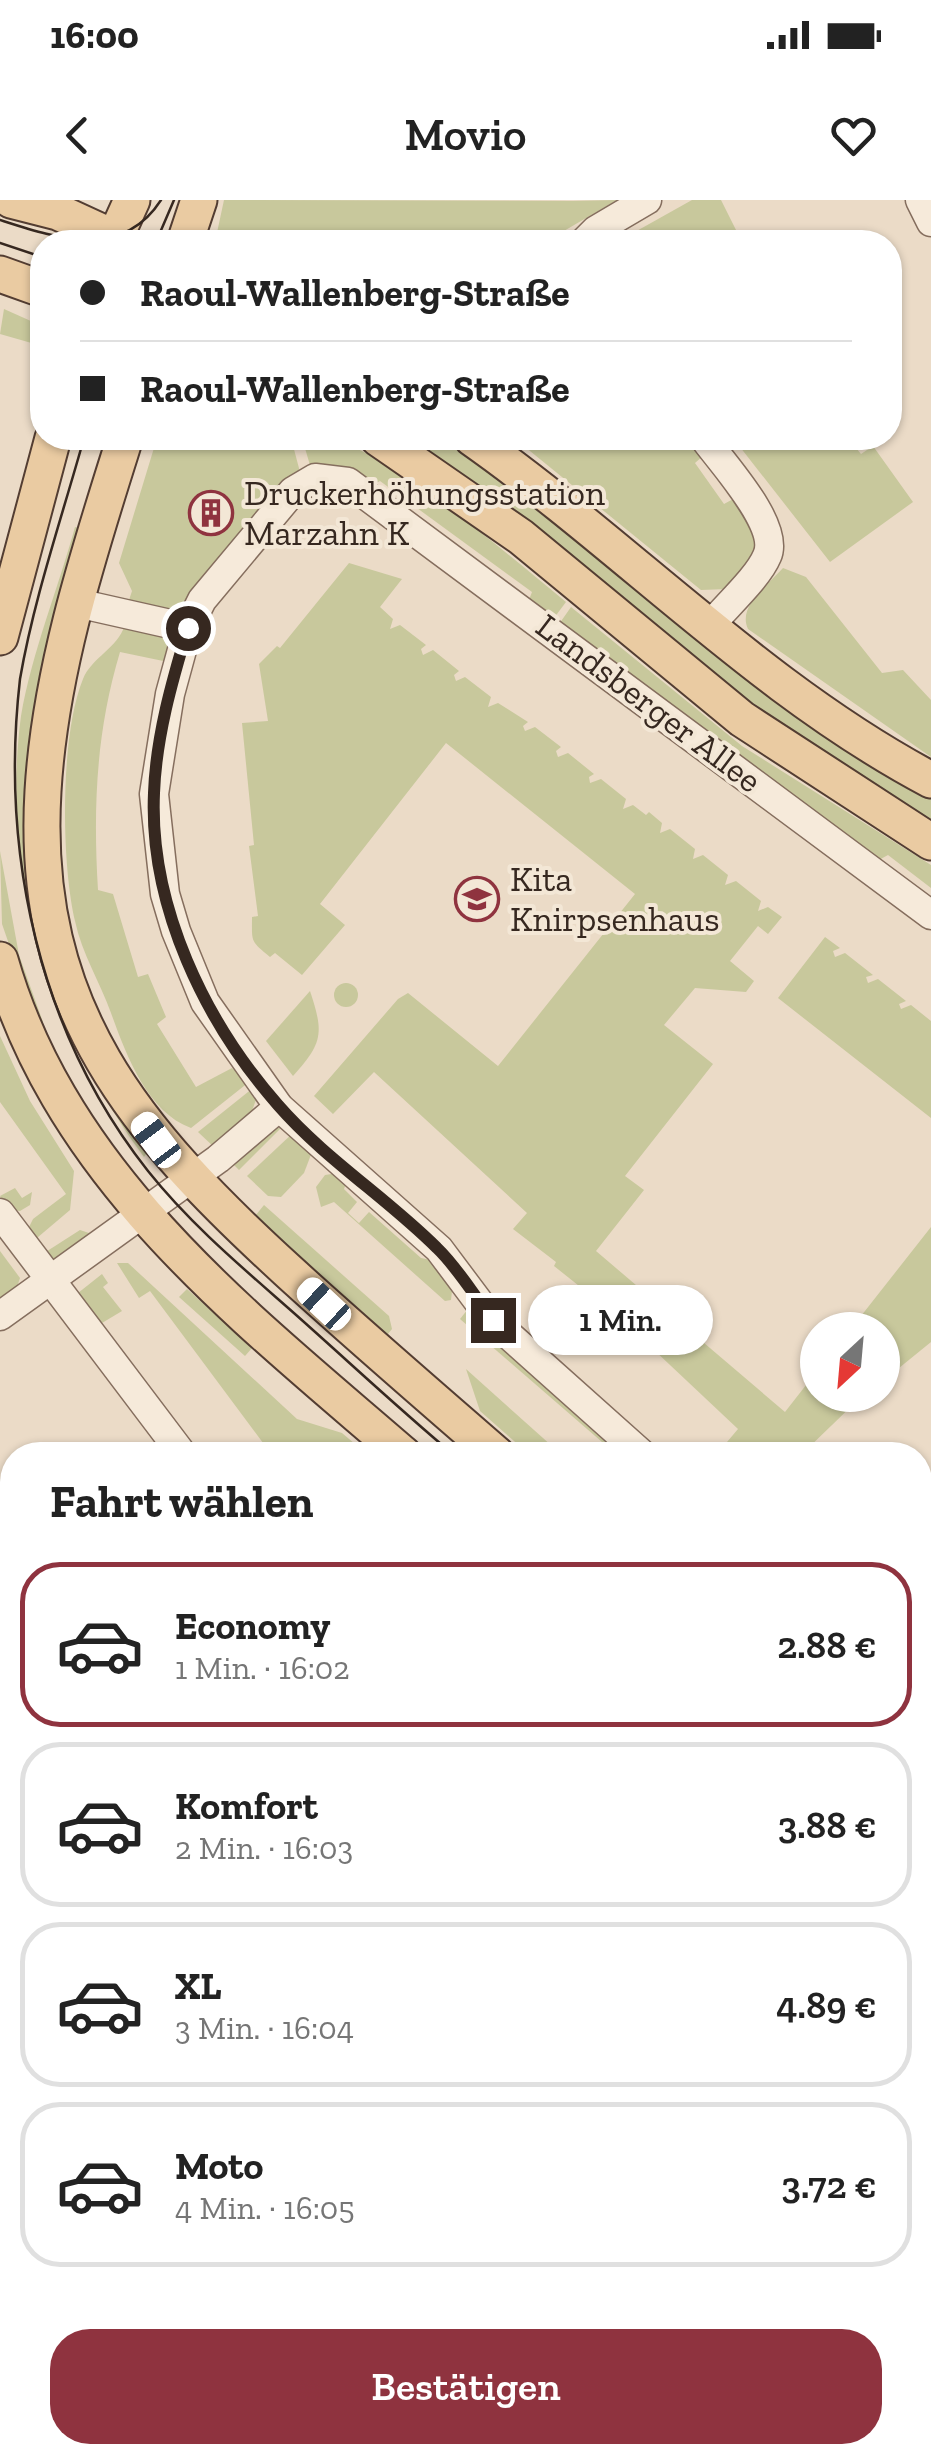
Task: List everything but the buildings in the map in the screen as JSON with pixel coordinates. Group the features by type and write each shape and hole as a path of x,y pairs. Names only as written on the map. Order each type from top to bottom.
{"main road":[{"path":"12,200 58,212 95,230"},
{"path":"121,230 132,200"},
{"path":"189,230 198,200"},
{"path":"0,274 30,285"},
{"path":"0,637 8,574 49,450"},
{"path":"122,450 77,604 54,705 43,789 44,880 55,940 70,990 108,1072 190,1180 482,1442"},
{"name":"Landsberger Allee","path":"395,450 521,537 675,667 758,730 931,842"},
{"path":"488,450 589,526 708,628 814,709 931,780"},
{"path":"0,960 22,1026 52,1090 75,1128 141,1214 194,1270 389,1442"}],"street":[{"path":"596,230 647,200"},
{"path":"920,200 931,222"},
{"path":"708,628 766,561 770,544 765,522 713,450"},
{"name":"Landsberger Allee","path":"629,1442 493,1320 440,1250 279,1107 205,1002 166,894 154,794 170,694 188,628 202,600 293,491 314,478 330,476 364,492 931,915"},
{"path":"77,604 188,628"},
{"path":"0,1316 190,1180 279,1107"},
{"path":"0,1213 173,1442"}],"green space":[{"path":"224,200 617,200 566,230 218,230"},
{"path":"692,200 721,200 736,230 638,230"},
{"path":"4,309 30,321 30,343 0,334"},
{"path":"153,450 294,450 300,472 190,608 179,612 128,603 132,591 119,563"},
{"path":"306,450 359,450 457,514 566,602 551,622 527,605 532,592 380,481 368,487 312,472"},
{"path":"410,450 460,450 503,473 931,794 931,830 884,804"},
{"path":"529,450 701,450 704,455 695,463 724,504 735,498 754,526 759,545 750,563 728,589 701,590"},
{"path":"742,450 858,450 861,454 876,450 913,502 830,562"},
{"path":"75,527 79,528 32,853 149,1150 144,1157 83,1058 60,1004 40,949 19,833 17,774 21,716 38,644"},
{"path":"349,563 402,579 380,607 393,619 390,629 400,625 426,645 421,649 423,655 433,650 459,671 454,675 456,681 465,677 491,697 488,707 498,703 528,722 523,726 525,731 535,727 561,747 556,751 558,757 568,753 594,774 589,777 590,783 601,779 626,799 623,809 633,805 646,815 649,812 662,823 660,833 670,829 695,849 693,859 703,855 728,875 725,885 736,881 761,901 758,911 768,907 782,917 768,934 758,926 730,961 754,981 746,992 695,988 664,1025 713,1064 625,1176 644,1190 596,1251 785,1412 800,1393 800,1412 845,1412 814,1442 727,1442 738,1429 636,1333 606,1312 608,1309 554,1266 556,1262 513,1229 527,1213 374,1072 333,1114 314,1096 398,999 408,993 498,1066 635,894 446,743 320,904 345,925 302,975 275,953 270,957 252,937 252,917 258,916 249,846 254,845 242,723 268,721 259,664 277,646 280,648"},
{"path":"783,568 806,577 882,673 903,670 931,700 931,757 748,629 746,620 751,604"},
{"path":"571,607 742,746 931,865 931,888 888,855 877,861 557,627"},
{"path":"125,625 173,637 168,662 120,652 98,770 98,890 113,894 138,977 148,974 166,1017 157,1024 196,1087 232,1068 249,1082 191,1128 162,1109 131,1063 82,945 70,896 65,798 75,703 87,671"},
{"path":"0,851 19,955 43,1022 37,1025 2,924"},
{"path":"825,937 840,948 833,951 835,957 845,953 873,975 866,977 868,983 878,979 906,1001 899,1004 901,1009 911,1005 931,1021 931,1118 778,998"},
{"path":"346,983 355,986 355,1004 346,1007 337,1004 334,995 337,986"},
{"path":"310,991 318,1037 293,1076 266,1041"},
{"path":"0,1036 30,1101 74,1171 70,1210 31,1243 27,1231 33,1219 66,1194 0,1102"},
{"path":"253,1088 257,1097 249,1119 215,1148 198,1132"},
{"path":"275,1128 281,1128 239,1170 230,1161"},
{"path":"294,1132 312,1152 304,1173 281,1197 268,1196 247,1176"},
{"path":"338,1173 348,1178 344,1189 357,1202 348,1213 359,1223 369,1212 421,1258 431,1260 452,1291 451,1300 445,1301 334,1202 321,1207 316,1187 325,1175"},
{"path":"15,1188 22,1198 32,1192 30,1205 20,1211 7,1209 0,1196"},
{"path":"264,1205 389,1316 392,1329 383,1340 251,1221"},
{"path":"931,1227 931,1342 900,1367 900,1312 864,1312"},
{"path":"80,1230 95,1235 63,1258 41,1255"},
{"path":"0,1251 20,1278 16,1290 0,1302"},
{"path":"117,1263 128,1263 297,1419 342,1433 353,1442 262,1442 150,1291 139,1298"},
{"path":"102,1274 108,1283 103,1287 122,1311 102,1323 95,1322 73,1297"},
{"path":"187,1289 252,1348 245,1356 179,1297"},
{"path":"472,1304 617,1442 602,1442 460,1319"},
{"path":"466,1369 547,1442 515,1442 480,1411"}],"tram line":[{"path":"128,230 145,219 161,200"},
{"path":"161,230 174,200"},
{"path":"0,220 33,230"},
{"path":"0,243 30,253"},
{"path":"81,450 26,649 15,745 23,875 54,1001 79,1061 110,1117 165,1191 237,1263 439,1442"}],"place":[{"name":"Druckerhöhungsstation Marzahn K","path":"211,513"},
{"name":"Kita Knirpsenhaus","path":"477,899"}],"route":[{"path":"188,628 163,728 154,794 166,894 191,972 222,1031 279,1107 440,1250 493,1320"}]}
